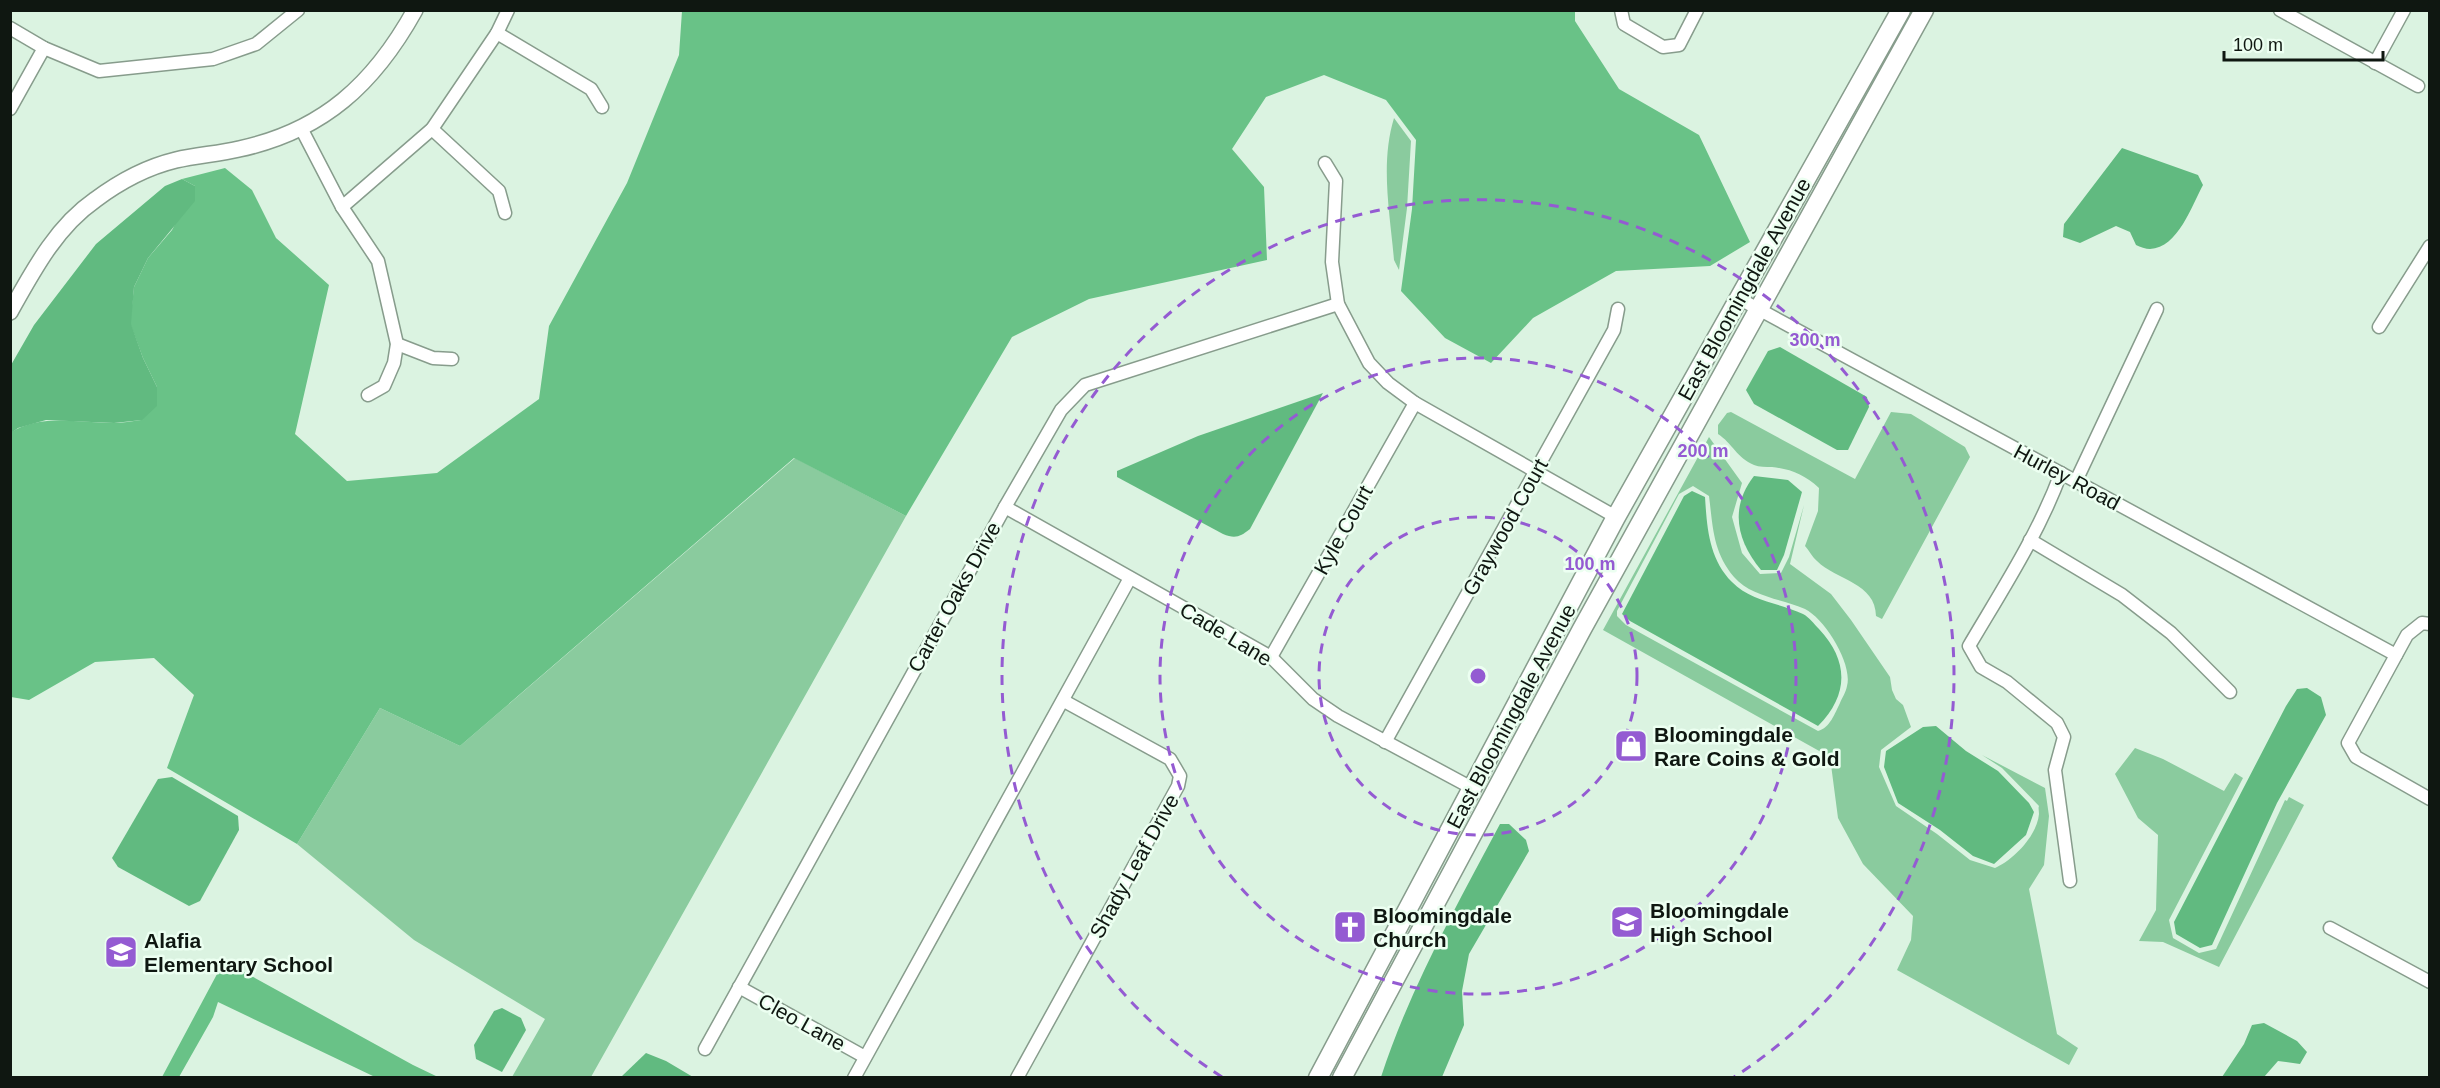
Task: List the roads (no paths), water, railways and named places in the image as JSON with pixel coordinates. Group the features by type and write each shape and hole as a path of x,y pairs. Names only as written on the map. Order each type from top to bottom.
{"main road":[{"name":"East Bloomingdale Avenue","path":"1318,1077 1616,516 1901,10"},
{"name":"East Bloomingdale Avenue","path":"1342,1077 1582,629 1924,10"},
{"path":"1567,609 1573,621 1582,629"},
{"path":"1472,789 1491,799"}],"street":[{"path":"10,28 44,48 99,71 213,59 256,44 297,10"},
{"path":"10,312 35,268 59,234 81,212 109,190 161,164 257,145 301,128 338,105 370,78 390,52 415,10"},
{"path":"342,207 432,129 497,33 508,10"},
{"path":"1621,10 1624,24 1663,48 1679,45 1697,10"},
{"path":"2280,10 2418,86"},
{"path":"2375,63 2404,10"},
{"path":"497,33 591,89 602,107"},
{"path":"10,109 44,48"},
{"path":"301,128 342,207 378,261 398,344 394,363 384,386 368,395"},
{"path":"432,129 499,191 505,213"},
{"path":"1325,163 1336,181 1332,262 1338,304 1370,363 1388,383 1415,403 1616,516"},
{"path":"2379,327 2430,246"},
{"name":"Hurley Road","path":"1738,298 2396,656"},
{"name":"Carter Oaks Drive","path":"705,1049 1061,410 1085,385 1338,304"},
{"name":"Graywood Court","path":"1385,742 1614,330 1618,309"},
{"path":"2076,482 2157,309"},
{"path":"398,344 433,358 452,359"},
{"name":"Kyle Court","path":"1271,657 1415,403"},
{"path":"2061,473 2050,504 1969,646 1981,667 2007,682 2057,723 2064,737 2055,770 2070,881"},
{"name":"Cade Lane","path":"1005,507 1271,657 1313,699 1385,742 1472,789"},
{"path":"2030,540 2122,595 2171,633 2230,692"},
{"path":"854,1077 1130,578"},
{"path":"2430,624 2422,623 2407,635 2348,743 2356,757 2430,799"},
{"name":"Shady Leaf Drive","path":"1017,1077 1178,786 1180,776 1170,759 1064,701"},
{"path":"2330,928 2430,982"},
{"name":"Cleo Lane","path":"739,987 865,1057"}],"place":[{"name":"Bloomingdale Rare Coins & Gold","path":"1631,746"},
{"name":"Bloomingdale High School","path":"1627,922"},
{"name":"Bloomingdale Church","path":"1350,927"},
{"name":"Alafia Elementary School","path":"121,952"}]}
